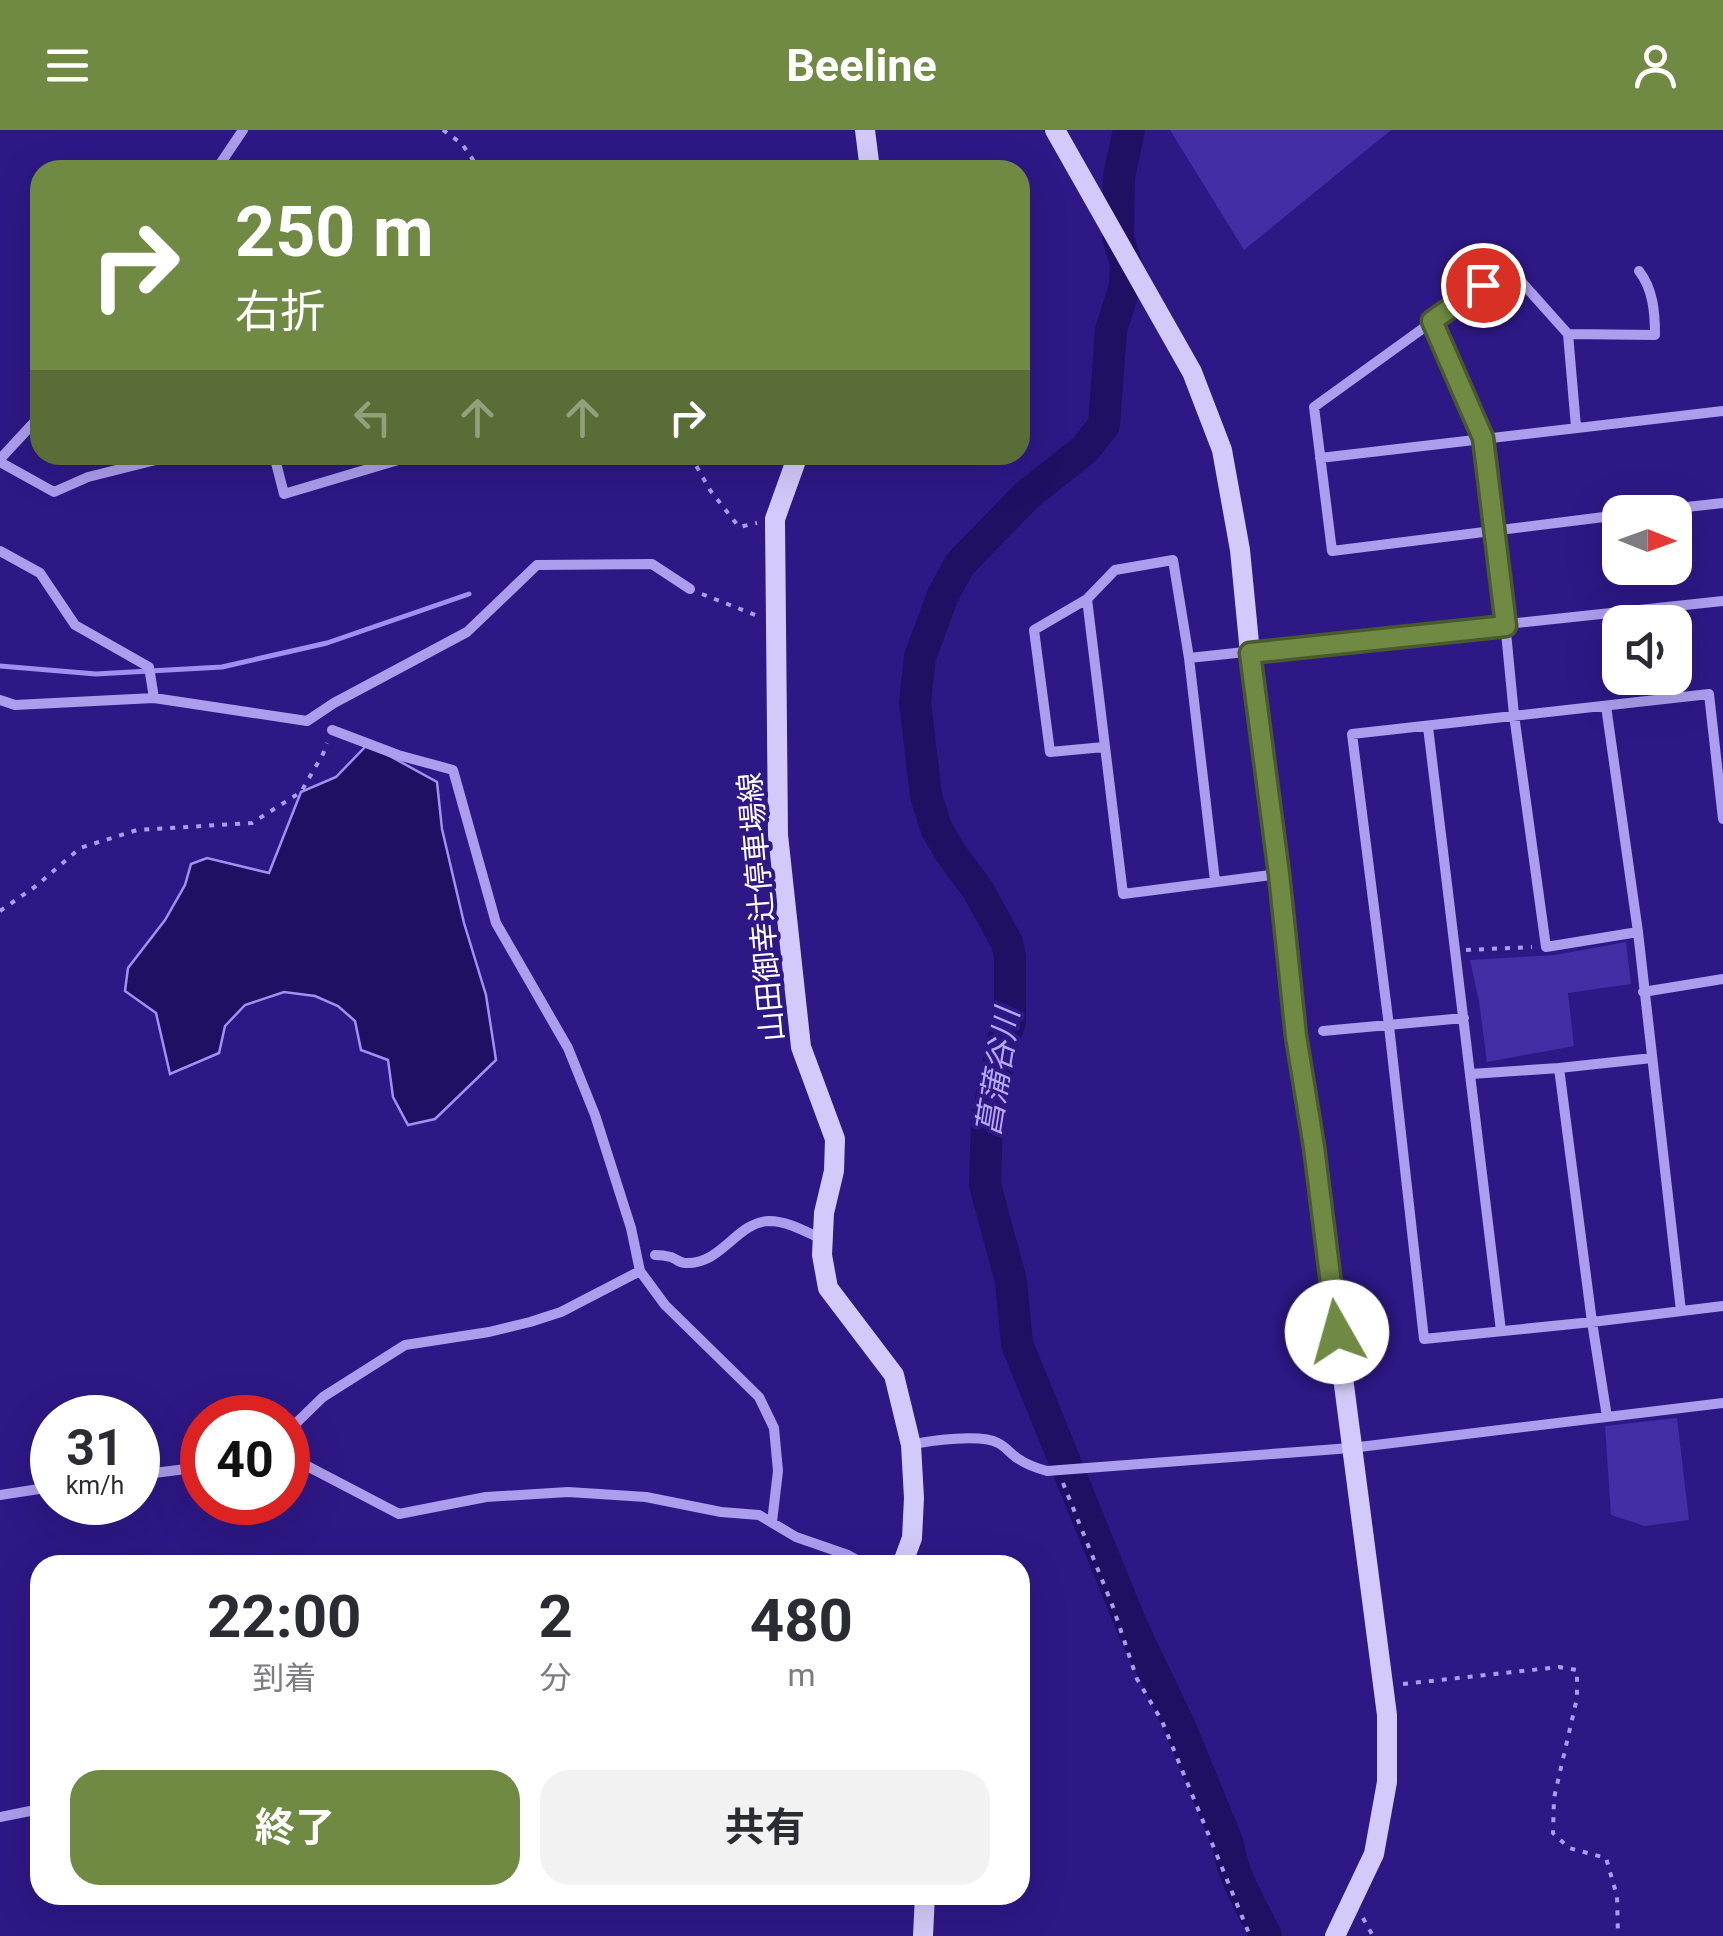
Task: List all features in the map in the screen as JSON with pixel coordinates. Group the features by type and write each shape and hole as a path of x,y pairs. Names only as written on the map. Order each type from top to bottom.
{"street":[{"path":"222,160 242,130"},
{"path":"865,130 869,160"},
{"path":"1058,135 1192,372 1222,450 1240,550 1296,1036 1314,1147 1387,1716 1387,1782 1374,1854 1334,1936"},
{"path":"1576,427 1568,334 1508,267 1314,407 1332,550 1602,517"},
{"path":"1568,334 1655,335 1655,314 1647,282 1639,271"},
{"path":"1432,321 1483,438 1514,715 1546,947 1638,932"},
{"path":"1320,458 1723,411"},
{"path":"30,427 0,460 54,492 88,477 136,465"},
{"path":"277,465 284,494 380,465"},
{"name":"山田御幸辻停車場線","path":"794,465 775,519 778,835 801,1047 835,1138 822,1256 828,1288 894,1375 911,1445 914,1498 912,1538 906,1555"},
{"path":"1692,506 1723,503"},
{"path":"0,551 40,573 76,625 149,666 154,698"},
{"path":"1104,748 1050,752 1034,630 1087,599 1115,570 1174,560 1215,881"},
{"path":"0,700 15,705 154,698 306,720 468,632 537,565 652,564 690,589"},
{"path":"1087,599 1122,894 1279,874"},
{"path":"1189,658 1723,601"},
{"path":"1723,819 1709,694 1352,734 1424,1339 1723,1306"},
{"path":"1606,706 1638,932 1681,1311"},
{"path":"1428,727 1501,1332"},
{"path":"332,730 398,755 453,770 496,923 568,1048 596,1115 640,1271 665,1305 759,1397 774,1428 778,1470 772,1522"},
{"path":"1643,992 1723,979"},
{"path":"1323,1031 1464,1018"},
{"path":"1471,1074 1652,1058"},
{"path":"1558,1068 1607,1416"},
{"path":"655,1255 684,1263 702,1260 719,1253 754,1224 770,1221 823,1239"},
{"path":"310,1411 404,1345 489,1332 546,1317 640,1271"},
{"path":"911,1445 973,1436 998,1442 1030,1466 1047,1471 1352,1448 1723,1403"},
{"path":"310,1467 399,1514 486,1497 568,1492 646,1497 721,1512 759,1515 796,1537 848,1555"},
{"path":"0,1495 30,1490"},
{"path":"0,1817 30,1811"},
{"path":"921,1905 923,1936"}],"path":[{"path":"443,130 462,144 473,160"},
{"path":"696,465 739,527 775,519"},
{"path":"690,589 776,624"},
{"path":"0,911 80,848 137,830 252,823 300,792 323,754 332,730"},
{"path":"1456,950 1546,947"},
{"path":"1064,1483 1137,1679 1162,1721 1250,1936"},
{"path":"1384,1686 1559,1666 1577,1670 1578,1698 1554,1798 1553,1834 1569,1848 1606,1858 1617,1896 1618,1936"}],"shaded area":[{"path":"1170,130 1391,130 1244,250"},
{"path":"368,744 437,782 442,829 486,995 496,1060 435,1119 408,1125 393,1097 388,1060 361,1050 355,1021 338,1006 315,996 284,992 245,1005 225,1026 219,1053 170,1074 156,1013 125,991 128,968 165,920 185,885 191,864 207,858 269,873 301,792 336,777"},
{"path":"1626,942 1631,984 1568,993 1574,1046 1487,1062 1470,960 1555,955"},
{"path":"1677,1418 1689,1520 1645,1526 1611,1515 1605,1426"}],"waterway":[{"name":"菖蒲谷川","path":"1129,130 1119,177 1118,237 1126,264 1125,286 1111,330 1104,425 1085,449 1026,496 960,564 943,595 920,657 915,702 926,796 937,830 978,890 1007,943 1010,957 1010,1022 987,1120 985,1185 1011,1281 1017,1344 1133,1629 1180,1727 1228,1844 1238,1880 1266,1936"},
{"path":"0,666 96,674 222,667 327,643 469,594"}],"route":[{"path":"1337,1332 1296,1036 1250,653 1506,626 1483,438 1432,321 1483,285"}]}
